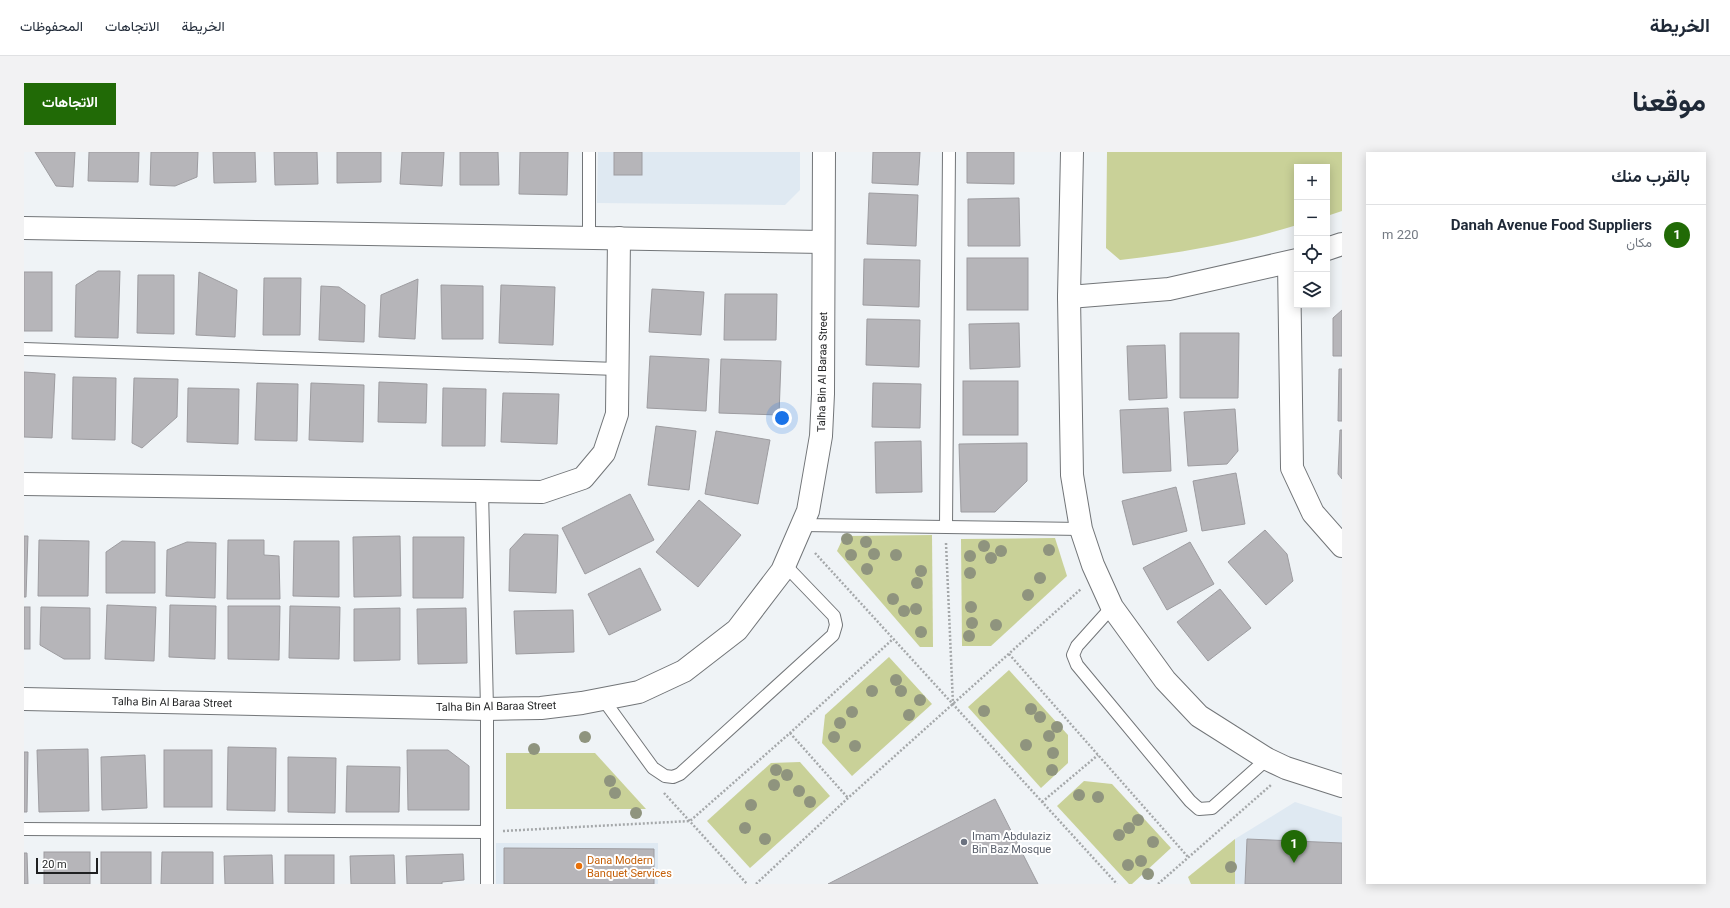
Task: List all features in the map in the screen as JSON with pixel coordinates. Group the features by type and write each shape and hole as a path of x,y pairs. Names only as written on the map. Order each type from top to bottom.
{"street":[{"name":"Talha Bin Al Baraa Street","path":"24,699 487,709 541,708 639,692 684,671 737,630 782,571 808,511 821,436 823,394 824,152"},
{"path":"1072,152 1069,297 1072,475 1081,529 1093,566 1112,607 1165,680 1194,711 1267,759 1286,768 1342,786"},
{"path":"24,228 823,242"},
{"path":"24,484 542,492 583,478 604,453 617,414 619,238"},
{"path":"1330,248 1342,244"},
{"path":"1069,297 1169,289 1293,261 1292,468 1313,513 1342,546"}],"lane":[{"path":"588,152 589,237"},
{"path":"946,526 949,152"},
{"path":"24,349 617,369"},
{"path":"482,491 487,709 487,884"},
{"path":"802,525 1081,529"},
{"path":"603,699 653,768 665,776 673,777 680,774 833,635 836,625 834,616 785,565"},
{"path":"1112,607 1077,646 1073,655 1076,665 1190,801 1199,809 1212,808 1267,759"},
{"path":"24,829 487,832"}],"path":[{"path":"946,526 953,704"},
{"path":"815,553 1117,884"},
{"path":"756,884 848,798 1083,587"},
{"path":"487,832 690,821 790,733 893,639"},
{"path":"1009,654 1188,857"},
{"path":"790,733 848,798"},
{"path":"1042,802 1098,755"},
{"path":"1158,884 1272,783"},
{"path":"659,788 747,884"}],"shaded area":[{"path":"598,152 800,152 800,190 785,205 597,203"},
{"path":"1295,802 1342,817 1342,884 1235,884 1235,839"},
{"name":"Dana Modern Banquet Services","path":"496,843 658,843 658,884 496,884"}],"green space":[{"path":"1107,152 1342,152 1342,211 1330,215 1330,164 1294,164 1294,226 1209,247 1120,260 1106,248"},
{"path":"932,535 933,647 920,647 837,551 844,536"},
{"path":"1055,538 1067,576 991,646 962,646 961,539"},
{"path":"889,657 932,704 852,776 822,743 825,715"},
{"path":"1009,670 1068,735 1068,763 1041,788 968,707"},
{"path":"506,753 595,753 646,809 506,809"},
{"path":"800,762 830,796 750,868 707,821 771,763"},
{"path":"1084,781 1112,784 1171,848 1132,884 1129,884 1057,806"},
{"path":"1235,839 1235,884 1191,884 1188,877"}],"building":[{"path":"35,152 75,152 73,187 56,186"},
{"path":"89,152 139,152 138,182 88,181"},
{"path":"151,152 198,152 197,177 175,186 150,185"},
{"path":"213,152 255,152 256,182 214,183"},
{"path":"274,152 317,152 318,184 275,185"},
{"path":"337,152 381,152 381,182 337,183"},
{"path":"402,152 444,152 442,186 400,184"},
{"path":"460,152 498,152 499,185 460,185"},
{"path":"520,152 568,152 567,195 519,194"},
{"path":"614,152 642,152 642,175 614,175"},
{"path":"873,152 920,152 918,185 872,183"},
{"path":"967,152 1014,152 1014,184 967,183"},
{"path":"869,193 918,195 916,246 867,244"},
{"path":"1019,198 1020,246 968,246 968,199"},
{"path":"967,258 1028,258 1028,310 967,310"},
{"path":"864,259 920,260 919,307 863,305"},
{"path":"98,271 120,271 118,338 75,337 76,285"},
{"path":"24,272 52,272 52,331 24,331"},
{"path":"199,272 237,290 235,337 196,335"},
{"path":"138,275 174,275 174,334 137,333"},
{"path":"264,278 301,278 300,335 263,335"},
{"path":"418,279 415,339 379,337 381,295"},
{"path":"441,285 483,286 483,339 442,339"},
{"path":"501,285 555,287 553,345 499,343"},
{"path":"321,286 339,287 365,305 364,342 319,340"},
{"path":"652,289 704,292 701,335 649,332"},
{"path":"725,294 777,294 776,340 724,340"},
{"path":"1342,310 1342,356 1333,356 1333,318"},
{"path":"867,319 920,320 919,367 866,365"},
{"path":"1019,323 1020,367 970,369 969,324"},
{"path":"1180,333 1239,333 1238,398 1180,398"},
{"path":"1165,345 1167,398 1129,400 1127,346"},
{"path":"650,356 709,359 706,411 647,408"},
{"path":"721,359 781,361 779,415 719,413"},
{"path":"1339,369 1342,369 1342,421 1338,421"},
{"path":"24,372 55,374 52,438 24,437"},
{"path":"73,377 116,378 115,440 72,439"},
{"path":"134,378 178,379 177,417 142,448 132,443"},
{"path":"963,381 1018,381 1018,435 963,435"},
{"path":"379,382 427,384 426,423 378,422"},
{"path":"257,383 298,384 297,441 255,440"},
{"path":"311,383 364,385 363,442 309,440"},
{"path":"873,383 921,384 920,428 872,427"},
{"path":"188,388 239,389 238,444 187,442"},
{"path":"443,388 486,389 485,446 442,446"},
{"path":"503,393 559,394 557,444 501,442"},
{"path":"1168,408 1171,471 1123,473 1120,410"},
{"path":"1235,409 1238,451 1227,464 1188,466 1184,412"},
{"path":"656,426 696,431 689,490 648,485"},
{"path":"1340,430 1342,430 1342,479 1338,474"},
{"path":"716,431 770,440 758,504 705,494"},
{"path":"921,441 922,492 876,493 875,442"},
{"path":"1027,443 1027,481 995,512 961,512 959,444"},
{"path":"1236,473 1245,524 1202,531 1193,481"},
{"path":"1176,487 1187,531 1133,545 1122,501"},
{"path":"630,494 654,540 585,574 562,528"},
{"path":"699,500 741,535 698,587 656,552"},
{"path":"1265,530 1287,554 1293,581 1266,605 1228,562"},
{"path":"524,534 558,535 556,593 509,591 510,549"},
{"path":"24,536 28,536 26,597 24,597"},
{"path":"400,536 401,596 354,597 353,537"},
{"path":"413,537 464,537 463,598 413,598"},
{"path":"39,540 89,541 88,596 38,596"},
{"path":"228,540 264,540 264,555 279,556 280,599 227,599"},
{"path":"122,541 155,542 155,593 106,593 106,552"},
{"path":"294,541 339,541 339,597 293,596"},
{"path":"187,542 216,543 215,598 166,596 167,550"},
{"path":"1190,542 1214,584 1167,610 1143,568"},
{"path":"640,568 661,610 609,635 588,594"},
{"path":"1220,589 1251,628 1208,661 1177,622"},
{"path":"107,605 156,607 154,661 105,659"},
{"path":"170,605 216,606 215,659 169,657"},
{"path":"228,606 280,606 279,660 228,659"},
{"path":"290,606 340,607 339,659 289,658"},
{"path":"24,607 30,607 30,649 24,649"},
{"path":"41,607 90,608 90,659 64,659 40,645"},
{"path":"400,608 400,660 354,661 354,609"},
{"path":"466,608 467,663 418,664 417,609"},
{"path":"573,610 574,652 516,654 514,611"},
{"path":"228,747 276,748 275,811 227,810"},
{"path":"88,749 89,811 39,812 37,750"},
{"path":"164,750 212,750 212,807 164,807"},
{"path":"407,750 448,750 469,766 469,810 408,810"},
{"path":"24,752 28,752 27,812 24,812"},
{"path":"145,755 147,808 102,810 101,757"},
{"path":"288,757 336,758 335,813 288,812"},
{"path":"347,766 400,767 399,812 346,812"},
{"name":"Imam Abdulaziz Bin Baz Mosque","path":"995,799 1038,884 828,884"},
{"path":"1247,839 1342,843 1342,884 1245,884"},
{"name":"Dana Modern Banquet Services","path":"504,848 654,849 654,884 504,884"},
{"path":"44,852 90,852 90,884 44,884"},
{"path":"101,852 151,852 151,884 101,884"},
{"path":"162,852 213,852 213,884 161,884"},
{"path":"24,853 27,853 28,884 24,884"},
{"path":"463,854 464,880 442,882 442,884 407,884 406,856"},
{"path":"272,855 273,884 225,884 224,856"},
{"path":"285,855 334,855 334,884 285,884"},
{"path":"394,855 395,884 351,884 350,856"}],"place":[{"name":"Imam Abdulaziz Bin Baz Mosque","path":"964,842"},
{"name":"Danah Avenue Food Suppliers","path":"1294,863"},
{"name":"Dana Modern Banquet Services","path":"579,866"}]}
